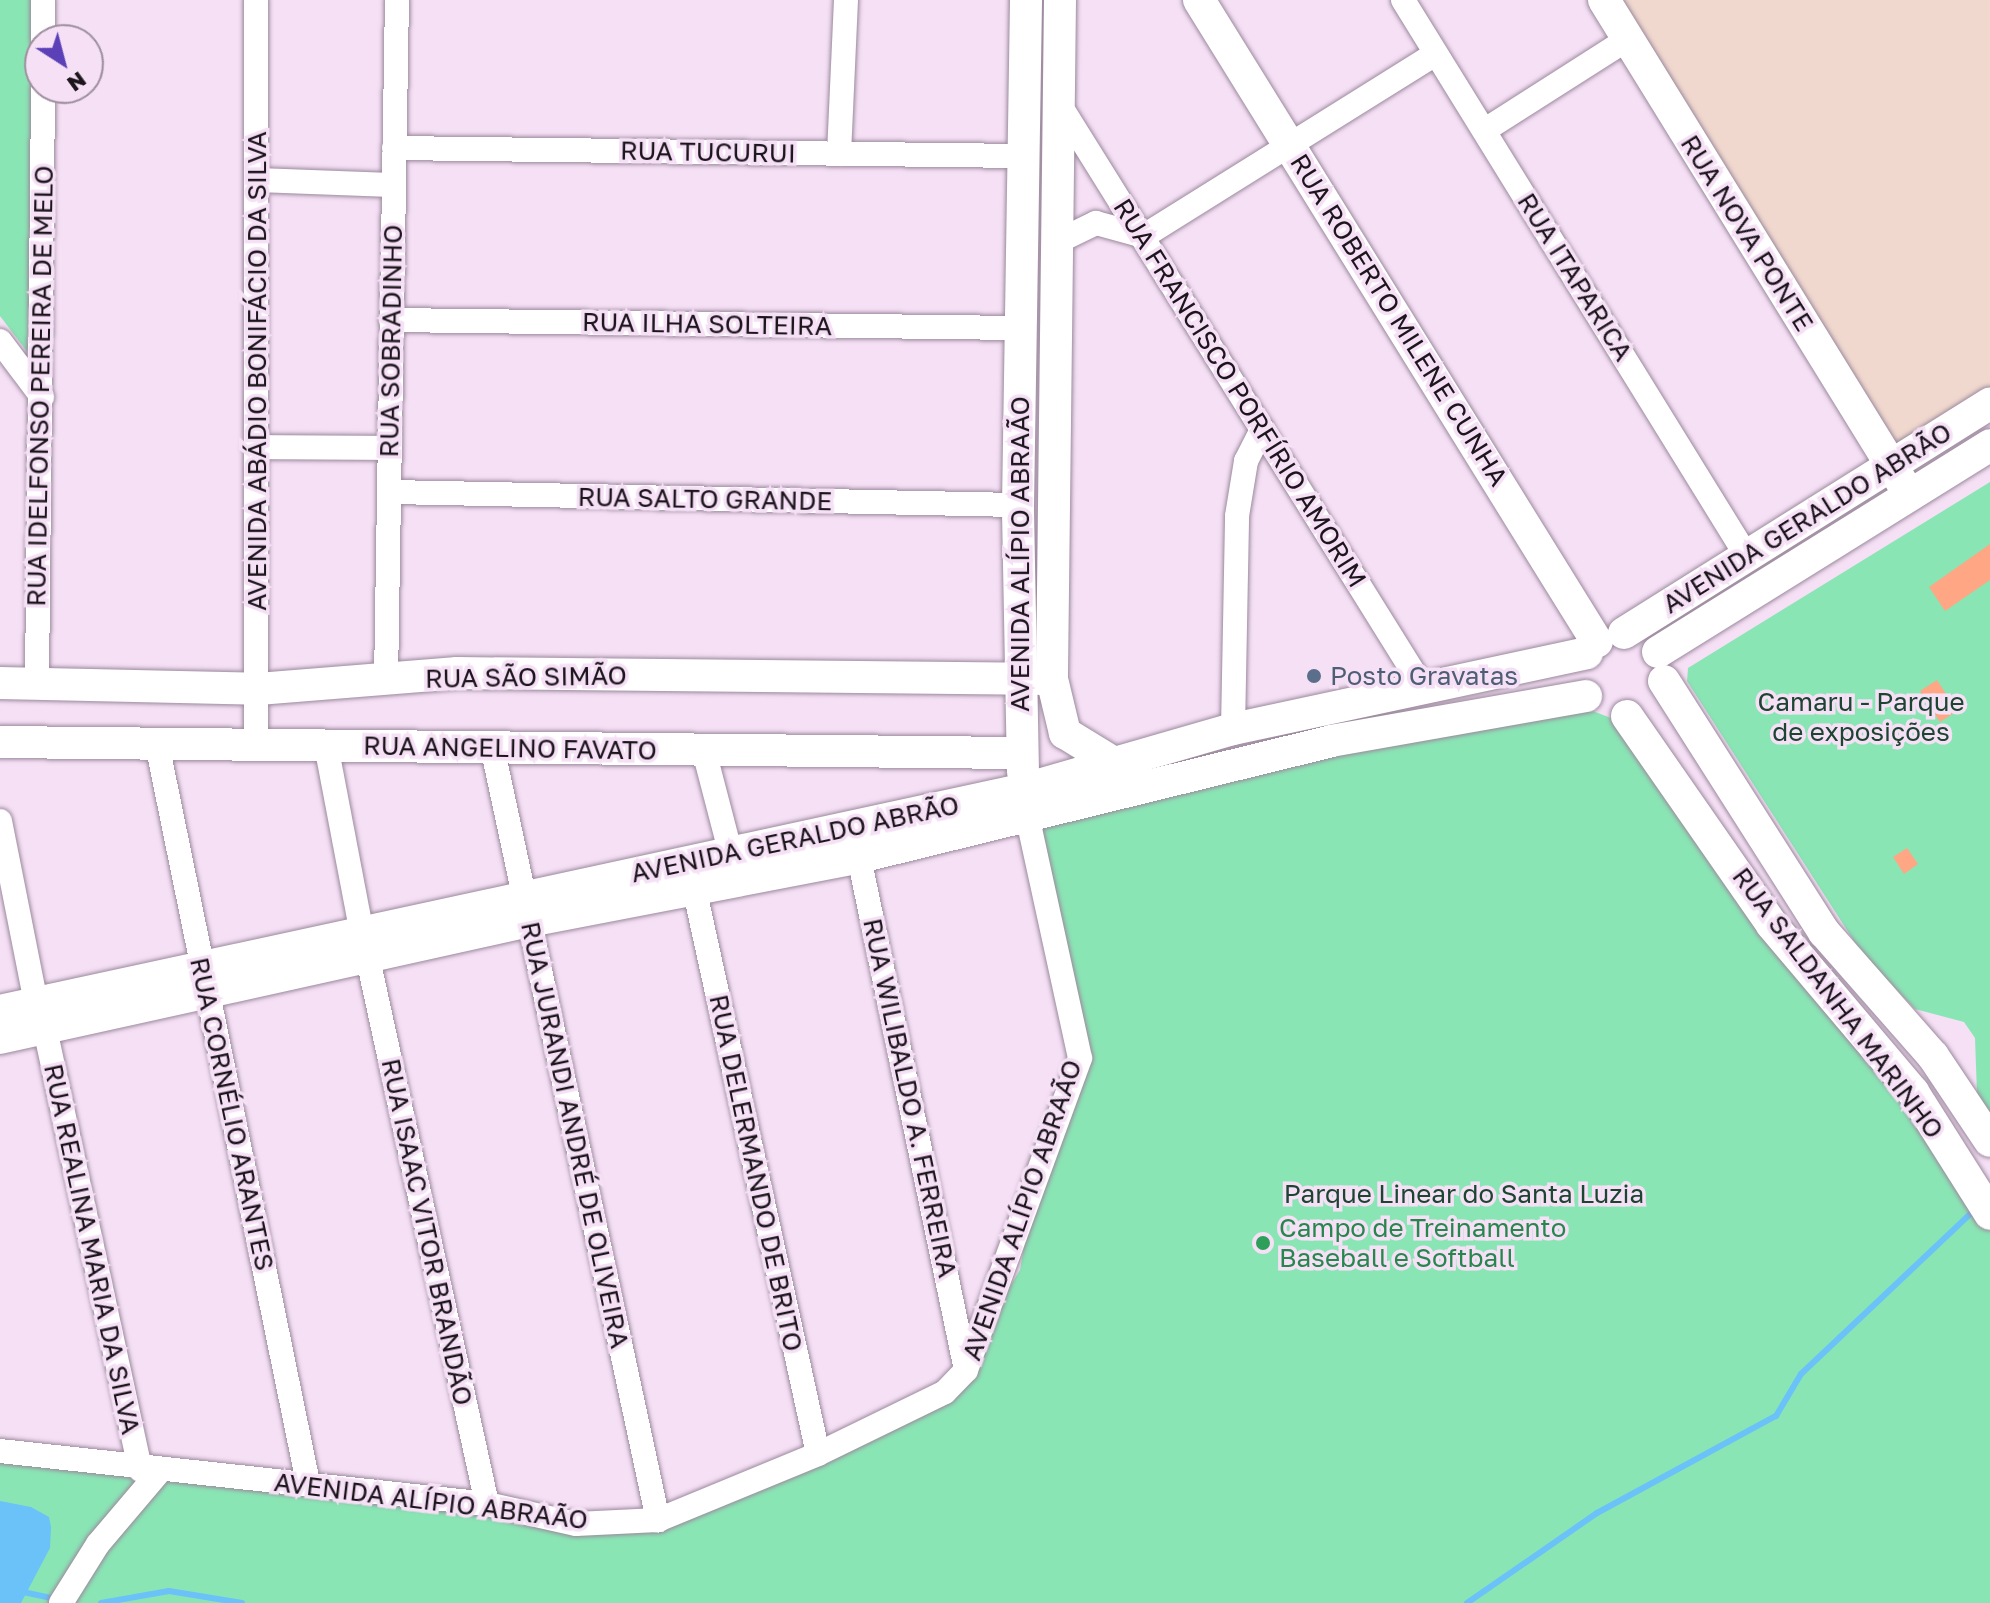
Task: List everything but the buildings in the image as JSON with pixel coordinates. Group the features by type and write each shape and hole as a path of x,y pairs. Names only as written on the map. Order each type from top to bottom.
{"street":[{"path":"43,0 43,24"},
{"name":"AVENIDA ABÁDIO BONIFÁCIO DA SILVA","path":"256,0 256,743"},
{"name":"RUA SOBRADINHO","path":"386,682 391,492 387,448 397,0"},
{"path":"839,154 846,0"},
{"name":"AVENIDA ALÍPIO ABRAÃO","path":"0,1451 150,1470 308,1483 487,1504 576,1524 658,1520 818,1454 945,1392 966,1370 1080,1058 1026,802 1020,753 1018,505 1026,0"},
{"name":"AVENIDA ALÍPIO ABRAÃO","path":"1060,0 1058,102 1061,240 1052,679 1065,733 1114,763"},
{"name":"RUA ROBERTO MILENE CUNHA","path":"1199,0 1603,643"},
{"name":"RUA ITAPARICA","path":"1403,0 1746,555"},
{"name":"RUA NOVA PONTE","path":"1604,0 1909,494"},
{"path":"1485,130 1628,39"},
{"path":"1023,243 1061,240 1096,223 1144,236 1435,54"},
{"name":"RUA FRANCISCO PORFÍRIO AMORIM","path":"1058,102 1422,686"},
{"name":"RUA IDELFONSO PEREIRA DE MELO","path":"37,684 43,104"},
{"name":"RUA TUCURUI","path":"394,148 1023,156"},
{"path":"256,180 393,185"},
{"name":"RUA ILHA SOLTEIRA","path":"391,320 1023,328"},
{"path":"0,341 42,397"},
{"name":"AVENIDA GERALDO ABRÃO","path":"1603,643 1990,403"},
{"path":"1233,729 1237,516 1246,461 1262,429"},
{"name":"AVENIDA GERALDO ABRÃO","path":"1627,716 1652,704 1661,666 1909,494 1990,445"},
{"path":"255,447 387,448"},
{"name":"RUA SALTO GRANDE","path":"391,492 1018,505"},
{"name":"AVENIDA GERALDO ABRÃO","path":"527,910 695,892 860,857 1026,802 1114,763 1233,729 1603,643 1640,637 1661,666"},
{"path":"1603,643 1580,673 1586,696 1599,710 1627,716"},
{"path":"1661,666 1824,932 1933,1056 1990,1141"},
{"name":"RUA SÃO SIMÃO","path":"0,683 258,689 386,682 457,673 1052,679"},
{"name":"AVENIDA GERALDO ABRÃO","path":"0,1038 41,1016 527,910 730,851 852,826 1026,802 1331,741 1586,696"},
{"path":"1326,709 1331,741"},
{"name":"RUA SALDANHA MARINHO","path":"1627,716 1772,925 1913,1092 1990,1214"},
{"name":"RUA ANGELINO FAVATO","path":"0,742 256,743 493,751 1020,753"},
{"name":"RUA CORNÉLIO ARANTES","path":"157,744 308,1483"},
{"name":"RUA ISAAC VITOR BRANDÃO","path":"326,745 365,946 487,1504"},
{"name":"RUA JURANDI ANDRÉ DE OLIVEIRA","path":"493,751 658,1520"},
{"path":"704,751 730,851"},
{"name":"RUA REALINA MARIA DA SILVA","path":"0,821 41,1016 150,1470"},
{"name":"RUA WILIBALDO A. FERREIRA","path":"852,826 966,1370"},
{"name":"RUA DELERMANDO DE BRITO","path":"695,892 818,1454"},
{"name":"AVENIDA GERALDO ABRÃO","path":"0,1011 41,1016"},
{"path":"65,1596 150,1470"}],"shaded area":[{"path":"1609,0 1990,0 1990,403 1890,465"}],"green space":[{"path":"0,0 32,0 32,24 24,24 24,104 33,104 35,362 0,316"},
{"name":"Camaru - Parque de exposições","path":"1990,482 1990,1116 1977,1094 1975,1038 1964,1022 1915,1009 1863,955 1687,681 1688,668"},
{"name":"Parque Linear do Santa Luzia","path":"1585,708 1624,723 1990,1214 1990,1603 0,1603 0,1451 658,1520 945,1392 1020,1270 1033,1193 1080,1058 1027,814"}],"water":[{"path":"0,1501 31,1507 49,1517 50,1548 21,1603 0,1603"}],"waterway":[{"path":"1467,1603 1597,1513 1776,1416 1801,1374 1970,1214"},
{"path":"101,1603 169,1591 242,1603"},
{"path":"23,1592 55,1599"}],"place":[{"name":"Posto Gravatas","path":"1314,676"},
{"name":"Campo de Treinamento Baseball e Softball","path":"1263,1243"}]}
